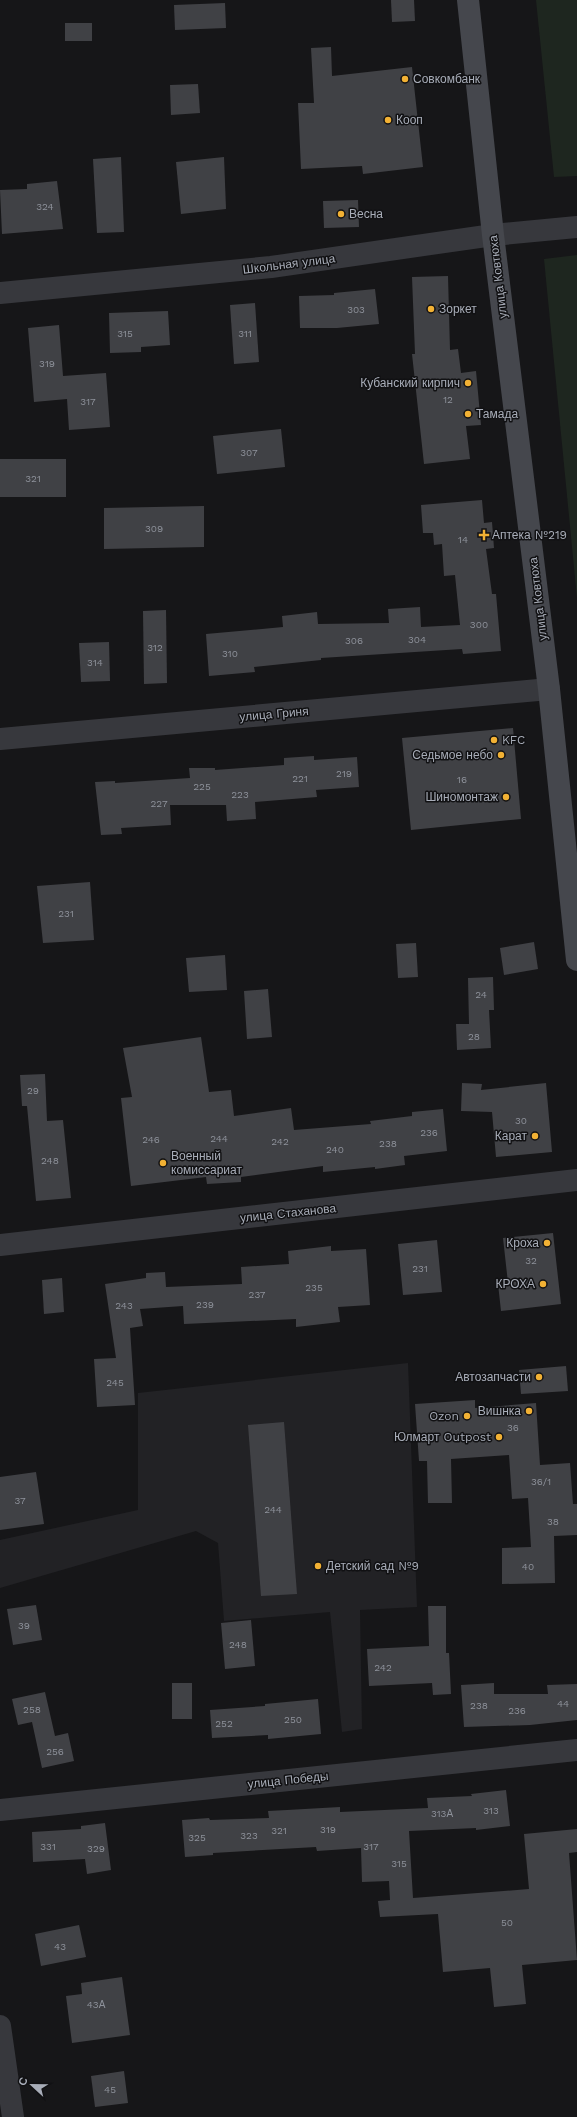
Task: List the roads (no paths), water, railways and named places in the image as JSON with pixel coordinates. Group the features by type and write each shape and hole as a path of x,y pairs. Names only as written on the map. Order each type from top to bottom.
{"main road":[{"name":"улица Ковтюха","path":"468,0 493,235 549,689 577,960"}],"street":[{"name":"Школьная улица","path":"0,294 271,267 493,235 577,226"},
{"name":"улица Гриня","path":"0,739 549,689"},
{"name":"улица Стаханова","path":"0,1245 577,1180"},
{"name":"улица Победы","path":"0,1810 577,1750"},
{"path":"0,2026 13,2117"}],"place":[{"name":"Совкомбанк","path":"405,79"},
{"name":"Кооп","path":"388,120"},
{"name":"Весна","path":"341,214"},
{"name":"Зоркет","path":"431,309"},
{"name":"Кубанский кирпич","path":"468,383"},
{"name":"Тамада","path":"468,414"},
{"name":"Аптека №219","path":"484,535"},
{"name":"KFC","path":"494,740"},
{"name":"Седьмое небо","path":"501,755"},
{"name":"Шиномонтаж","path":"506,797"},
{"name":"Карат","path":"535,1136"},
{"name":"Военный комиссариат","path":"163,1163"},
{"name":"Кроха","path":"547,1243"},
{"name":"КРОХА","path":"543,1284"},
{"name":"Автозапчасти","path":"539,1377"},
{"name":"Вишнка","path":"529,1411"},
{"name":"Ozon","path":"467,1416"},
{"name":"Юлмарт Outpost","path":"499,1437"},
{"name":"Детский сад №9","path":"318,1566"}]}
